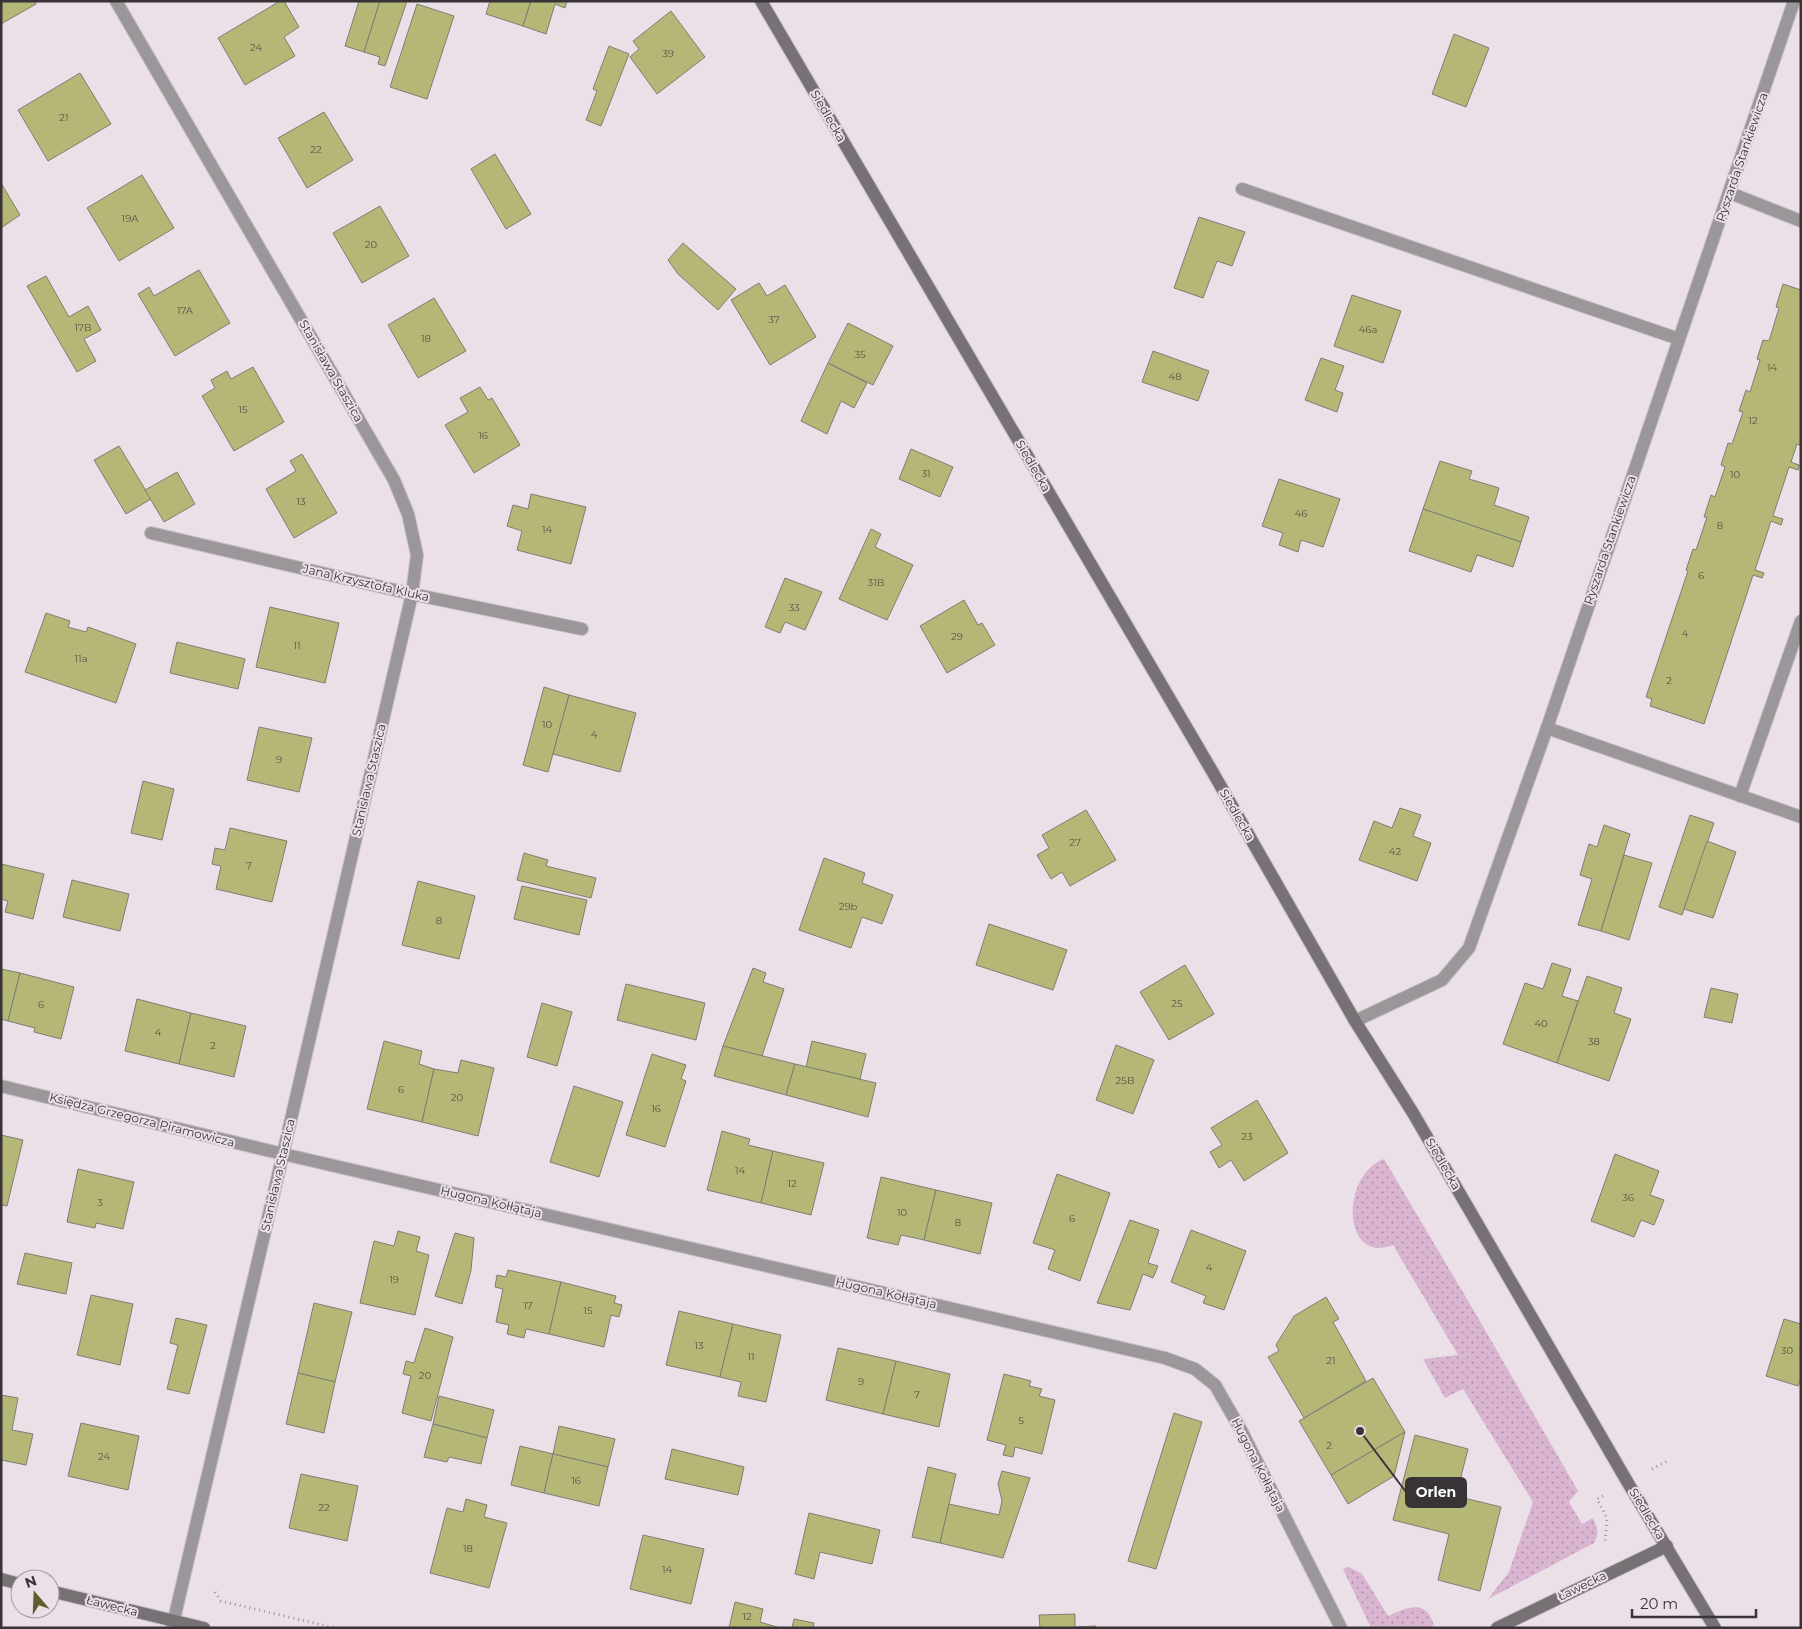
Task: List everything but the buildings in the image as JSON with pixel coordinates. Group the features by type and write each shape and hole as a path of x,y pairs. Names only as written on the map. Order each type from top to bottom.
{"main road":[{"name":"Siedlecka","path":"761,1 1202,754 1355,1022 1414,1113 1715,1628"},
{"name":"Ławecka","path":"1497,1628 1667,1546"},
{"name":"Ławecka","path":"60,1594 173,1624 204,1628"}],"street":[{"name":"Stanisława Staszica","path":"116,1 394,480 408,514 417,554 412,594 173,1624"},
{"name":"Ryszarda Stankiewicza","path":"1355,1022 1442,980 1469,948 1547,728 1794,1"},
{"path":"1242,189 1678,339"},
{"path":"1730,193 1801,221"},
{"name":"Jana Krzysztofa Kluka","path":"150,533 412,594 582,629"},
{"path":"1740,796 1801,621"},
{"path":"1547,728 1801,817"},
{"name":"Księdza Grzegorza Piramowicza","path":"1,1086 283,1154"},
{"name":"Hugona Kołłątaja","path":"283,1154 1165,1358 1196,1369 1215,1385 1241,1430 1341,1628"}],"path":[{"path":"214,1592 221,1601 335,1628"}],"shaded area":[{"path":"1384,1159 1578,1491 1569,1502 1582,1524 1593,1518 1597,1528 1597,1537 1594,1543 1488,1599 1509,1572 1533,1502 1463,1389 1445,1398 1423,1359 1458,1355 1393,1245 1376,1248 1364,1242 1356,1231 1353,1215 1354,1198 1360,1182 1370,1168"},
{"path":"1349,1567 1362,1574 1388,1616 1417,1607 1427,1612 1434,1625 1429,1628 1371,1628 1343,1569"}],"place":[{"name":"Orlen","path":"1360,1431"}]}
